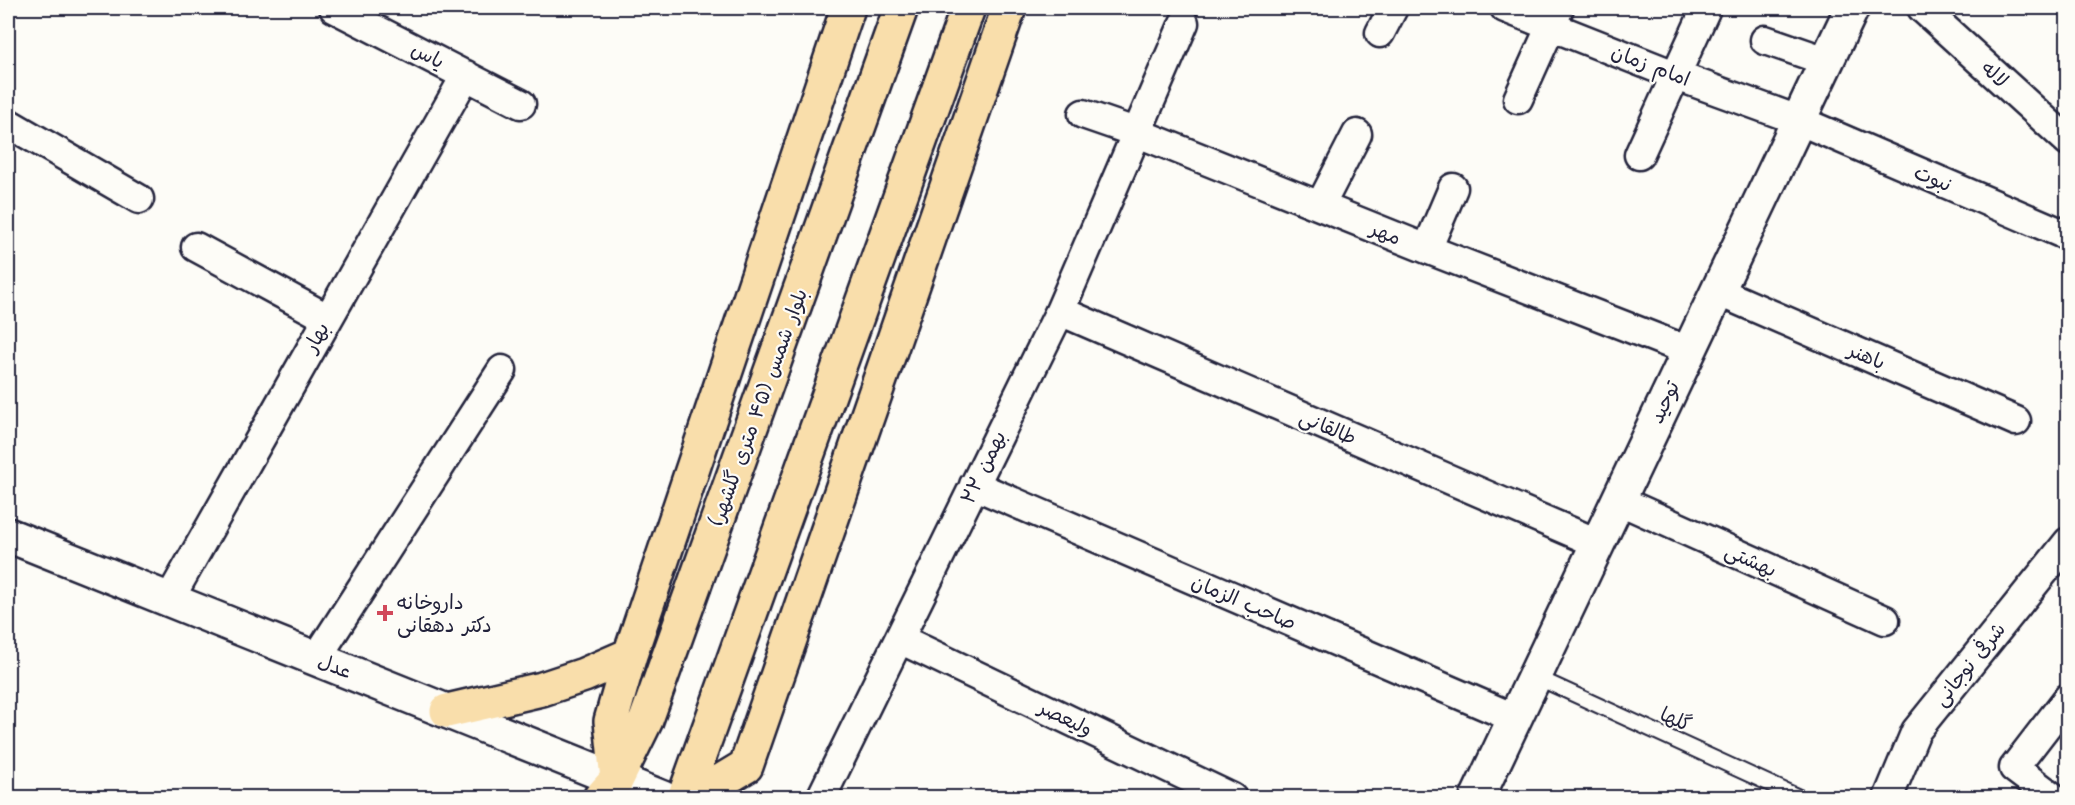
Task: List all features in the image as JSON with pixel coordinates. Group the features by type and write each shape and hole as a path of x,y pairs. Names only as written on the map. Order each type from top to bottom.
{"main road":[{"path":"608,788 611,721 630,655 849,8"},
{"name":"بلوار شمس (۴۵ متری گلشهر)","path":"608,788 646,720 901,8"},
{"path":"684,798 968,8"},
{"path":"693,798 746,765 1009,8"},
{"path":"447,711 542,689 584,675 630,655"}],"street":[{"name":"یاس","path":"334,8 522,104"},
{"path":"1380,33 1393,8"},
{"name":"امام زمان","path":"1505,8 1555,17 1677,76 1798,120"},
{"name":"توحید","path":"1477,798 1852,8"},
{"name":"لاله","path":"1922,8 2067,141"},
{"path":"1639,155 1705,11"},
{"path":"1518,99 1555,17"},
{"name":"۲۲ بهمن","path":"821,798 1060,311 1184,23"},
{"path":"1765,40 1826,61"},
{"name":"بهار","path":"169,600 466,75"},
{"name":"مهر","path":"1083,114 1138,133 1689,351"},
{"name":"نبوت","path":"1798,120 2067,236"},
{"path":"8,123 139,199"},
{"path":"1320,206 1357,134"},
{"path":"1427,249 1453,188"},
{"path":"196,247 327,318"},
{"name":"باهنر","path":"1717,291 2016,421"},
{"name":"طالقانی","path":"1060,311 1597,543"},
{"path":"316,659 502,370"},
{"name":"صاحب الزمان","path":"975,485 1514,718"},
{"name":"بهشتی","path":"1618,500 1885,620"},
{"name":"عدل","path":"8,535 447,711 608,788 663,798"},
{"name":"شرفی نوجانی","path":"1888,798 1916,731 2067,542"},
{"name":"ولیعصر","path":"900,639 1232,798"},
{"path":"2054,798 2014,768 2067,698"}],"lane":[{"name":"گلها","path":"1534,676 1801,798"}],"place":[{"name":"داروخانه دکتر دهقانی","path":"385,613"}]}
